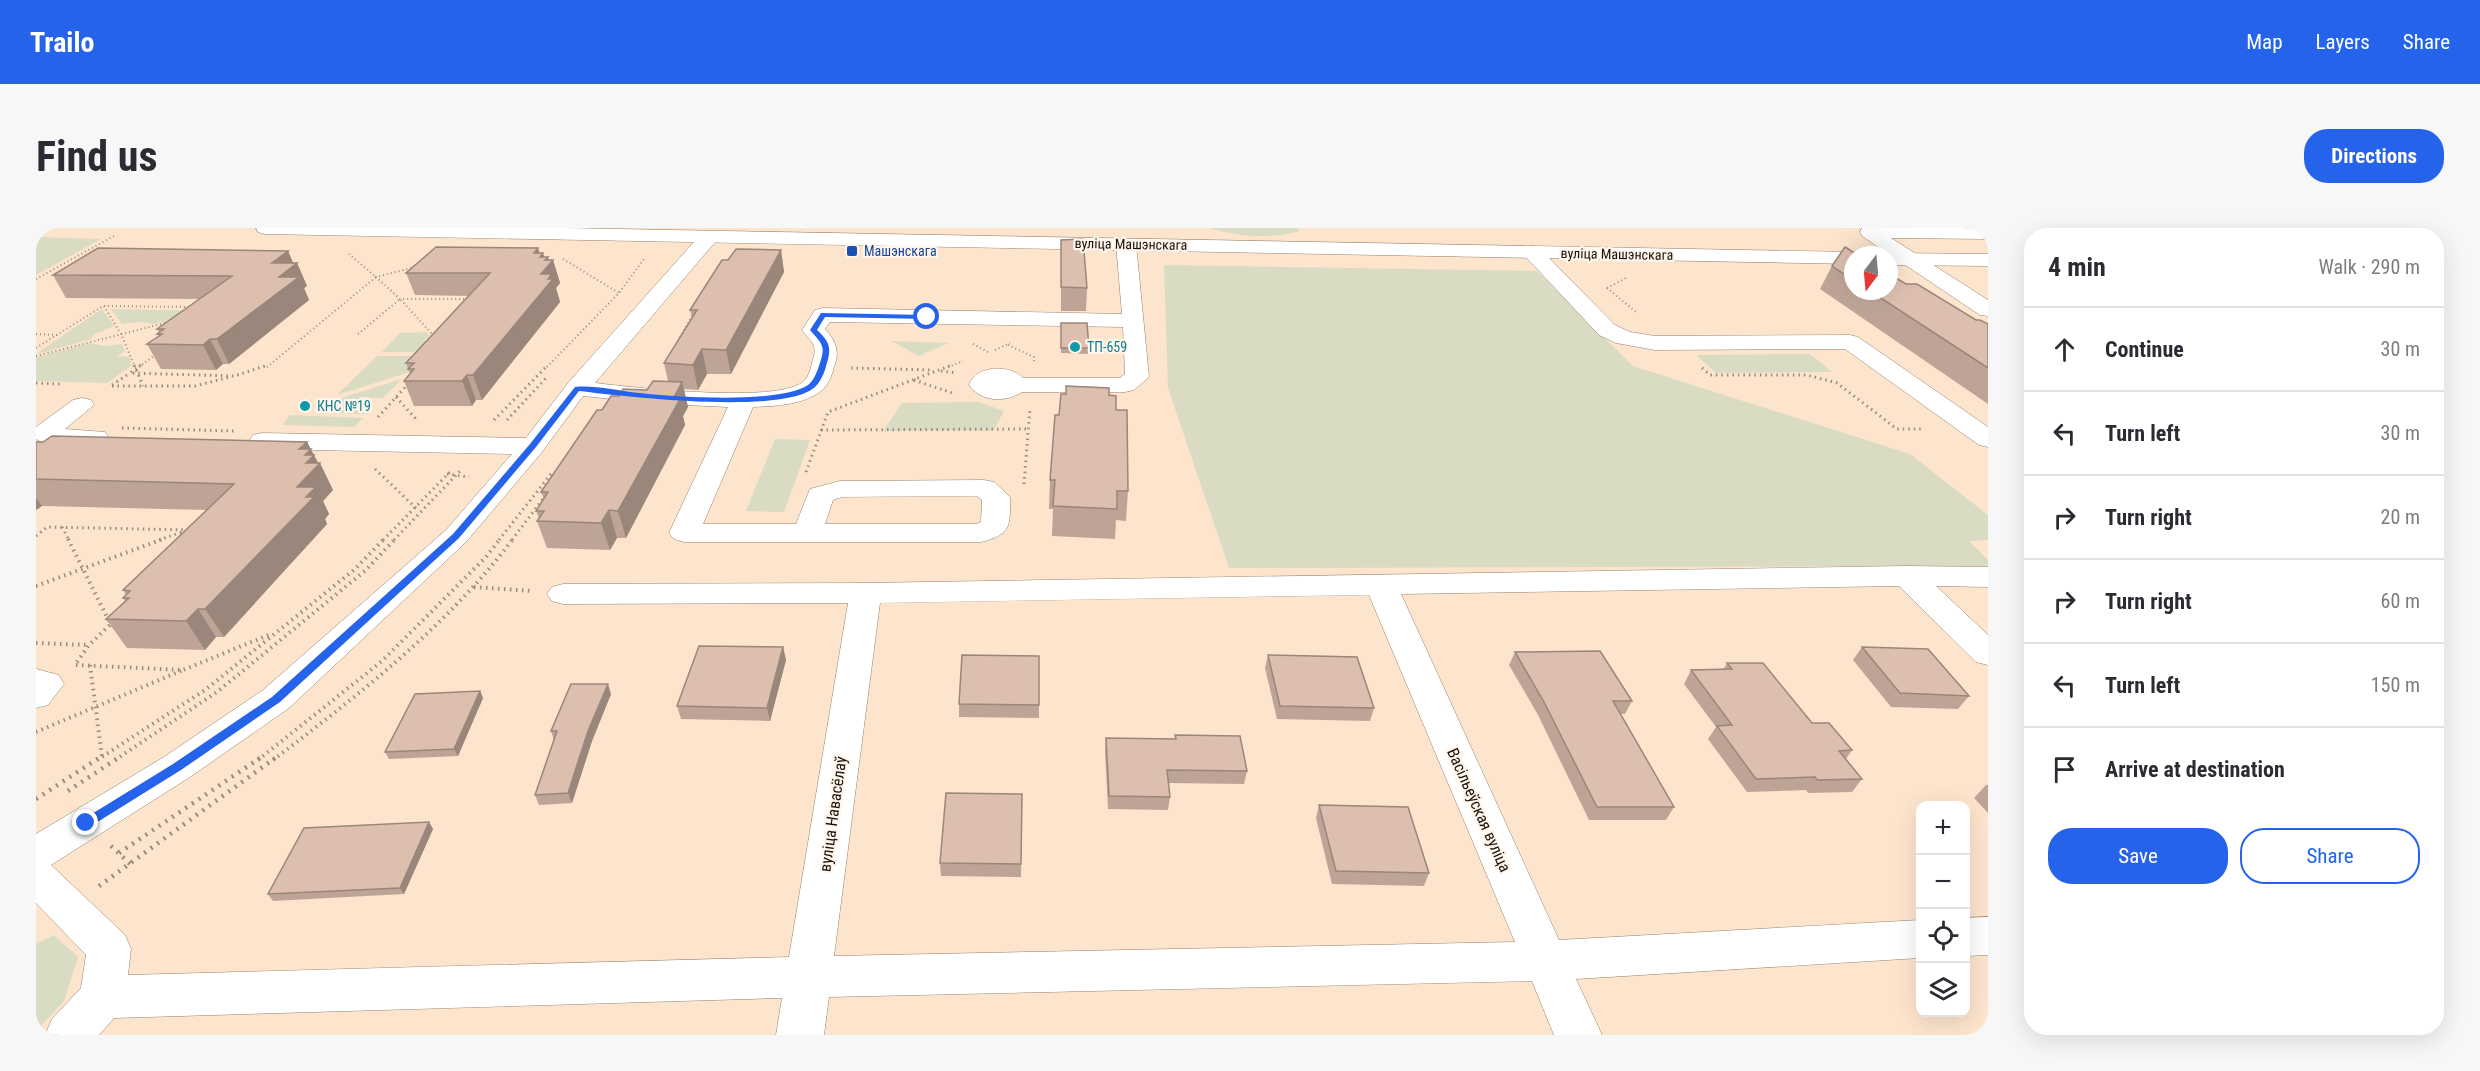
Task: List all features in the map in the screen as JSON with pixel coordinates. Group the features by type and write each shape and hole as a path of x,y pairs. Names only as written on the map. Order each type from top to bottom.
{"street":[{"name":"вуліца Машэнскага","path":"265,228 1844,258"},
{"path":"1865,230 1988,232"},
{"path":"1865,230 1883,246"},
{"path":"36,854 177,767 276,699 456,536 533,446 577,388 709,237"},
{"path":"992,376 1007,377 1024,385 1125,385 1137,377 1126,244"},
{"path":"1532,252 1607,330 1624,338 1672,343 1850,342 1981,434"},
{"path":"1898,259 1988,260"},
{"path":"1898,259 1984,305"},
{"path":"577,388 647,396 765,400 792,396 813,386 823,367 827,347 813,330 823,315 1134,321"},
{"path":"744,399 684,533 796,533 981,533 995,526 996,497 984,488 840,489 820,495 796,533"},
{"path":"40,434 82,405"},
{"path":"40,434 51,437 122,438"},
{"path":"241,440 533,446"},
{"path":"563,594 865,593 1907,576 1988,577"},
{"path":"1907,576 1988,654"},
{"name":"Васільеўская вуліца","path":"1381,585 1578,1035"},
{"name":"вуліца Навасёлаў","path":"800,1035 865,593"},
{"path":"36,681 47,684 36,696"},
{"path":"36,877 108,949 103,997 69,1035"},
{"path":"1970,937 1988,936"},
{"path":"103,997 809,977 1545,961 1916,939"}],"path":[{"path":"36,279 114,236"},
{"path":"341,247 400,299 436,339"},
{"path":"36,799 205,690 355,569 478,444 619,293 647,256"},
{"path":"559,257 619,293"},
{"path":"166,348 112,386 195,386 265,368 376,277 422,266"},
{"path":"569,353 632,285"},
{"path":"358,334 400,299 474,300"},
{"path":"104,306 121,334 143,386"},
{"path":"36,348 104,306 203,308"},
{"path":"675,346 697,307"},
{"path":"978,356 1008,345 1034,319"},
{"path":"36,356 178,320"},
{"path":"36,334 57,334"},
{"path":"1672,343 1710,375 1807,375 1837,383 1897,429 1981,434"},
{"path":"796,533 821,430 828,412 968,360"},
{"path":"823,367 938,370 992,376"},
{"path":"68,790 217,692 366,570 478,444 553,370"},
{"path":"130,373 234,376"},
{"path":"354,443 411,381"},
{"path":"996,497 1023,498 1029,429 1024,385"},
{"path":"396,397 421,424"},
{"path":"821,430 1029,429"},
{"path":"69,908 287,751 394,664 473,586 550,490"},
{"path":"36,536 47,527 194,530"},
{"path":"62,528 111,624"},
{"path":"36,586 185,530"},
{"path":"473,586 563,594"},
{"path":"119,616 89,645 75,665 183,670"},
{"path":"36,732 278,632"},
{"path":"36,643 89,645"},
{"path":"90,665 102,757"}],"green space":[{"path":"1210,228 1297,228 1300,231 1255,236"},
{"path":"36,237 101,239 36,275"},
{"path":"1164,265 1537,271 1633,366 1910,454 1988,515 1988,540 1969,541 1988,560 1988,566 1229,568 1168,388"},
{"path":"102,309 114,326 95,334 89,340 36,354"},
{"path":"111,309 209,311 154,324 141,322 122,324"},
{"path":"427,332 429,336 424,340 427,341 428,352 382,352 400,333"},
{"path":"891,341 948,343 919,356"},
{"path":"90,343 104,346 122,344 125,351 117,356 130,357 131,366 107,383 36,381 36,357"},
{"path":"1810,354 1832,372 1716,373 1696,355"},
{"path":"377,356 426,356 410,372 337,395"},
{"path":"402,379 383,398 361,397 348,409 371,410 367,414 330,413 344,397"},
{"path":"979,402 1004,411 994,430 883,431 902,403"},
{"path":"290,415 363,418 354,427 282,425"},
{"path":"775,439 810,440 784,512 746,511"},
{"path":"54,935 78,957 64,1001 36,1031 36,944"}],"building":[{"path":"1083,239 1087,288 1061,287 1061,240"},
{"path":"436,247 538,248 534,253 543,253 540,257 553,260 541,274 552,274 548,279 553,279 473,375 467,375 462,381 404,381 414,369 408,369 414,363 406,363 490,273 406,273"},
{"path":"98,248 288,251 272,263 297,263 279,277 299,277 217,339 210,339 203,345 147,344 162,334 157,334 164,329 157,329 232,276 53,275"},
{"path":"1844,248 1844,274 1832,266"},
{"path":"736,249 781,250 726,350 702,349 693,365 664,363 697,310 690,310 722,260 728,260"},
{"path":"1898,279 1906,284 1917,284 1976,320 1988,324 1988,368 1884,300 1898,300"},
{"path":"1061,323 1087,323 1089,348 1061,348"},
{"path":"653,381 682,382 673,399 680,399 618,511 609,510 601,523 537,521 544,511 536,511 548,492 541,492 597,410 602,410 611,396 619,396 623,389 647,390"},
{"path":"1066,386 1109,388 1109,395 1116,396 1116,410 1127,410 1128,491 1117,491 1117,509 1053,506 1055,480 1050,480 1055,415 1059,415 1061,394 1066,394"},
{"path":"52,436 307,442 299,449 311,449 305,455 314,455 306,463 320,463 297,487 316,487 306,497 314,497 205,609 198,609 186,621 106,619 129,598 123,598 130,591 123,590 234,484 36,479 36,442 43,442"},
{"path":"699,646 783,647 767,708 677,706"},
{"path":"1862,647 1928,649 1969,696 1900,693"},
{"path":"1600,651 1632,701 1613,701 1674,807 1597,807 1544,702 1515,652"},
{"path":"962,655 1039,656 1039,705 959,704"},
{"path":"1268,655 1357,657 1374,708 1280,706"},
{"path":"1727,663 1763,663 1812,723 1829,723 1852,750 1839,751 1862,779 1817,780 1815,777 1756,779 1717,726 1732,725 1691,670 1732,669"},
{"path":"571,684 608,684 588,731 568,793 535,795 557,731 551,731"},
{"path":"480,691 454,749 385,752 415,694"},
{"path":"1175,735 1240,736 1247,771 1167,770 1170,797 1109,796 1106,738 1176,739"},
{"path":"946,793 1022,794 1021,864 940,863"},
{"path":"1319,805 1408,807 1429,873 1336,871"},
{"path":"429,822 400,888 268,894 304,828"}],"place":[{"name":"Машэнскага","path":"852,251"},
{"name":"ТП-659","path":"1075,347"},
{"name":"КНС №19","path":"305,406"}],"route":[{"path":"86,823 177,767 276,699 456,536 533,446 577,388 647,396 765,400 792,396 813,386 823,367 827,347 813,330 823,315 927,317"}]}
